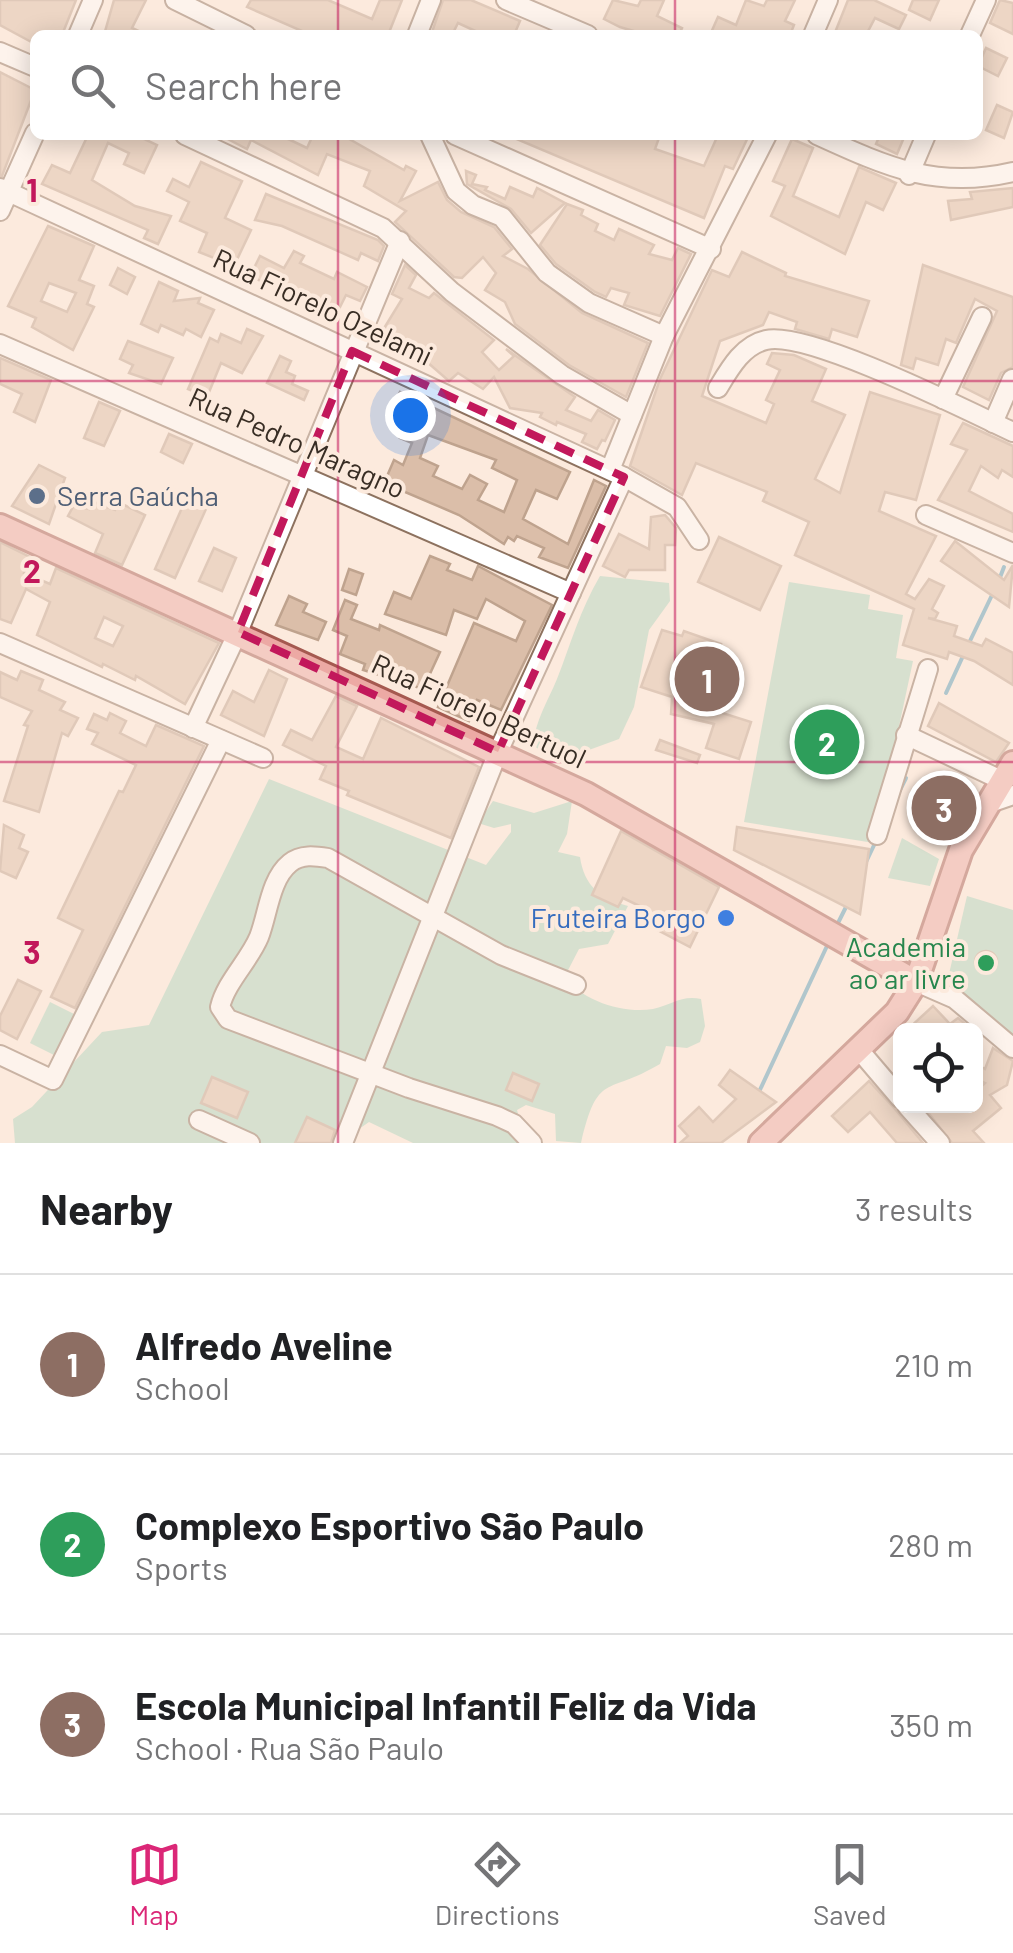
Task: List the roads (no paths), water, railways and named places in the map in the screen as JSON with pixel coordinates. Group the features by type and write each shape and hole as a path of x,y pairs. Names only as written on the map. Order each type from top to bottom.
{"main road":[{"name":"Rua Fiorelo Bertuol","path":"0,526 498,752 677,842 916,982"},
{"path":"761,1143 896,1012 916,982 950,878 988,804 1009,779"},
{"path":"881,963 895,996 896,1012"}],"street":[{"path":"80,30 93,0"},
{"path":"175,0 236,30"},
{"path":"419,30 432,0"},
{"path":"506,0 576,30"},
{"path":"814,30 828,0"},
{"path":"972,30 986,0"},
{"path":"0,52 30,66"},
{"path":"0,212 4,190 31,140"},
{"path":"195,140 360,214 400,241 452,292 562,375 632,415"},
{"path":"432,140 456,191 473,206 502,216 547,272 590,303 664,336"},
{"path":"466,140 711,249"},
{"path":"343,1143 498,752 571,593 617,473 632,415 664,336 765,140"},
{"path":"828,140 908,175 951,179 1013,172"},
{"path":"908,175 924,140"},
{"name":"Rua Fiorelo Ozelami","path":"4,190 617,473 677,508 699,540"},
{"path":"193,728 238,632 400,241"},
{"path":"942,400 982,317"},
{"path":"718,388 750,346 784,338 1013,432"},
{"name":"Rua Pedro Maragno","path":"0,344 571,593"},
{"path":"993,423 1012,379"},
{"path":"926,515 1013,553"},
{"path":"0,643 263,758"},
{"path":"877,835 928,669"},
{"path":"906,735 1009,779"},
{"path":"0,1055 54,1080 221,740"},
{"path":"532,1143 514,1124 497,1116 228,1019 220,1006 222,997 252,954 279,876 291,861 310,855 328,858 501,955 576,985"},
{"path":"916,982 956,1000 1013,1048"},
{"path":"860,1050 893,1090"},
{"path":"913,1113 940,1143"},
{"path":"199,1120 250,1143"}],"waterway":[{"path":"999,580 1004,567"},
{"path":"969,643 993,593"},
{"path":"946,693 963,656"},
{"path":"898,794 906,778"},
{"path":"866,862 877,839"},
{"path":"837,925 848,903"},
{"path":"758,1094 827,946"}],"place":[{"name":"Serra Gaúcha","path":"37,496"},
{"name":"Alfredo Aveline","path":"707,679"},
{"name":"Complexo Esportivo São Paulo","path":"827,742"},
{"name":"Escola Municipal Infantil Feliz da Vida","path":"944,808"},
{"name":"Fruteira Borgo","path":"726,918"},
{"name":"Academia ao ar livre","path":"986,963"}]}
